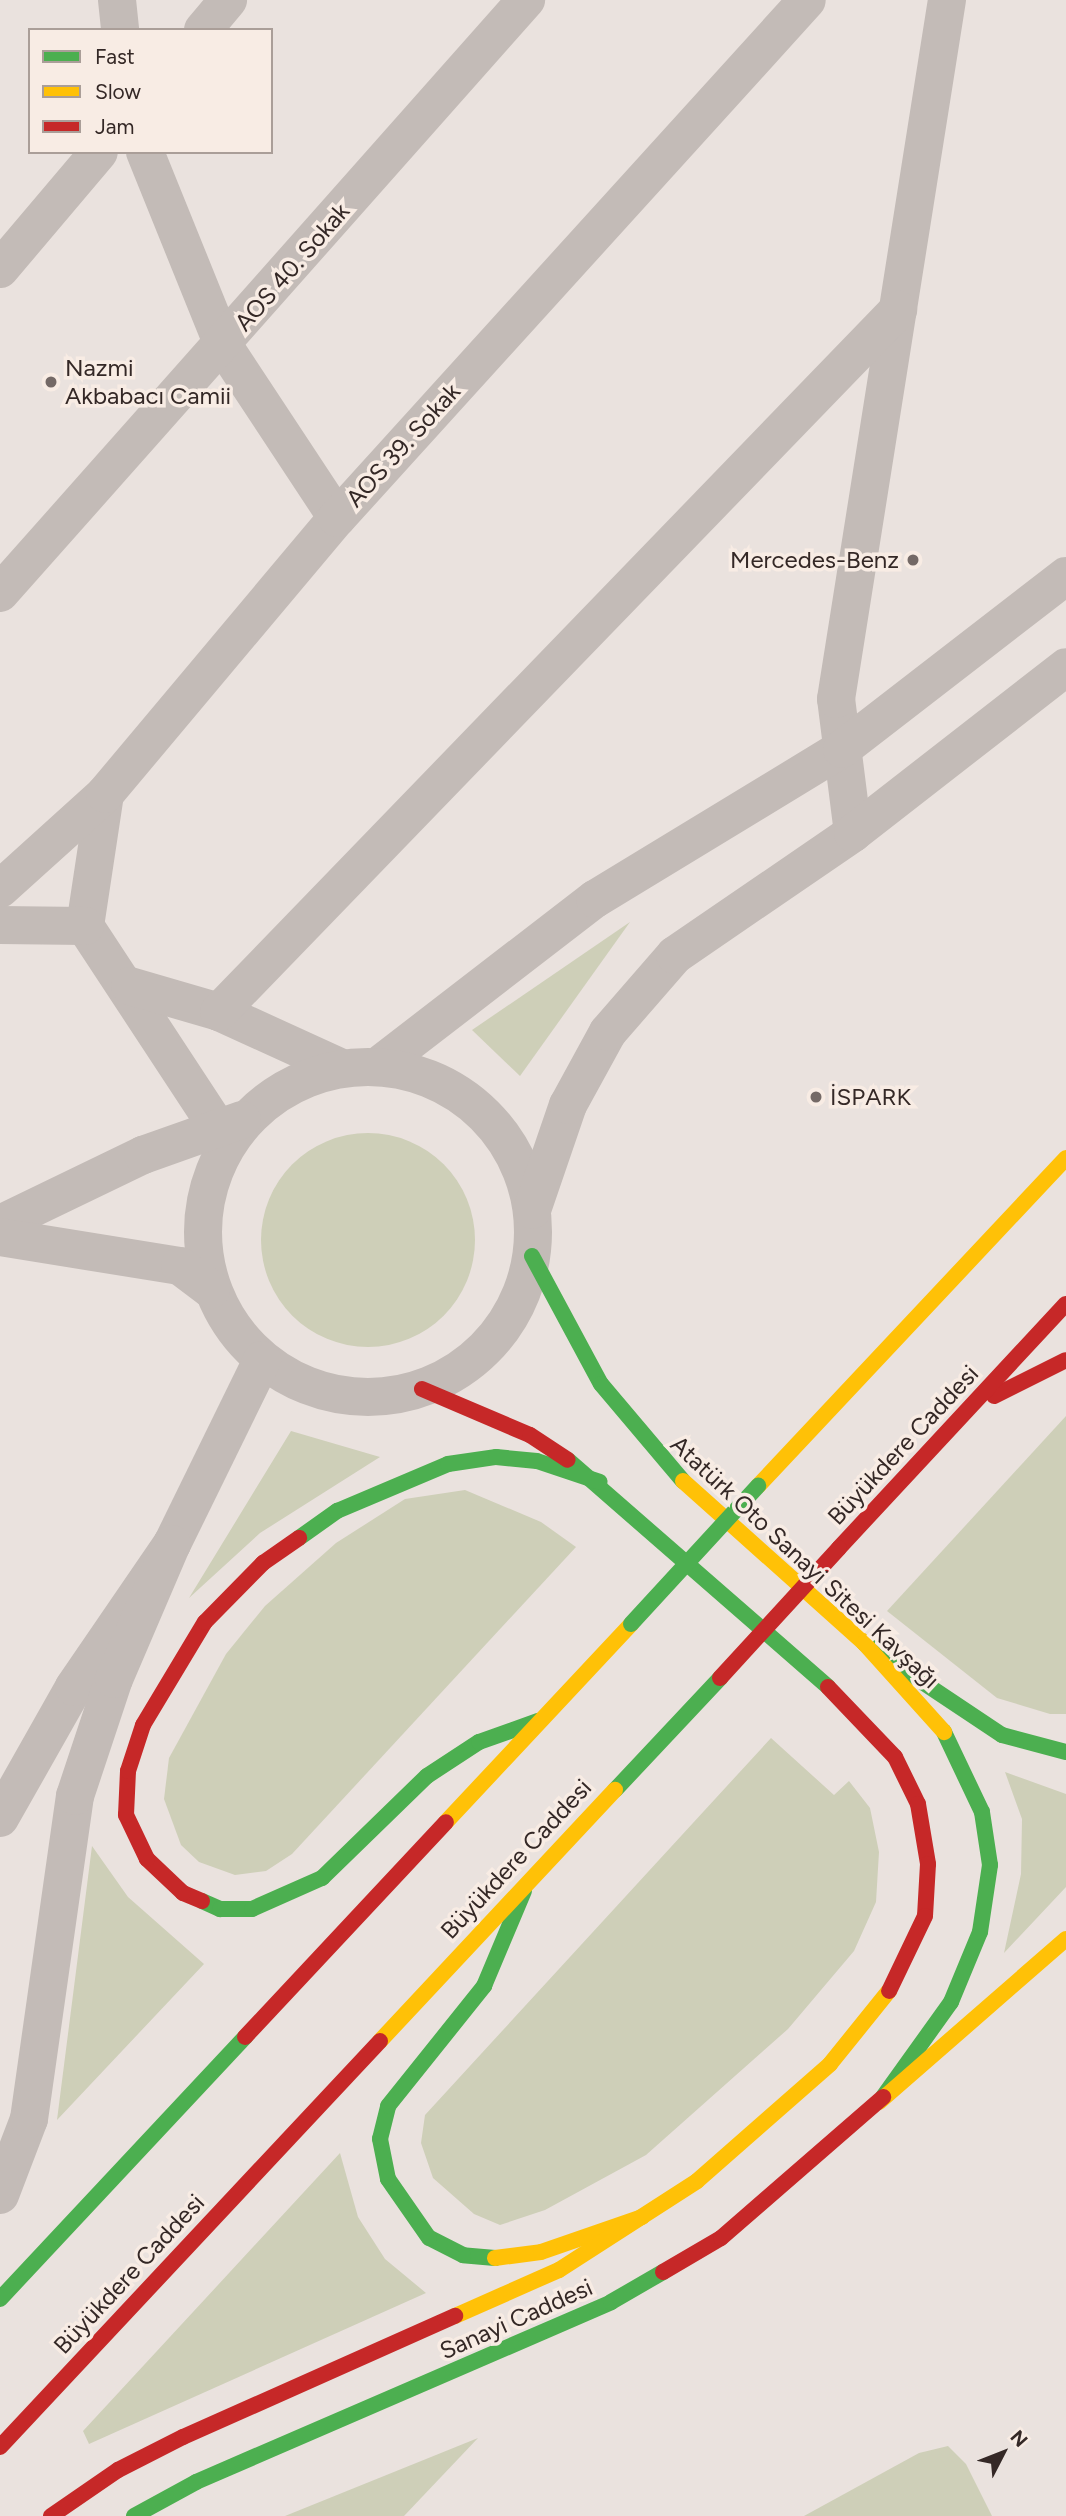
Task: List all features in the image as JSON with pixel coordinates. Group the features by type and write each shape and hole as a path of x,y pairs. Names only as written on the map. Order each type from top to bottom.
{"main road":[{"path":"0,2299 1066,1158"},
{"name":"Atatürk Oto Sanayi Sitesi Kavşağı","path":"532,1256 601,1384 664,1464 864,1643 918,1696 957,1750 982,1812 990,1866 981,1932 951,2002 879,2102"},
{"name":"Büyükdere Caddesi","path":"0,2447 1066,1304"},
{"path":"938,1441 1008,1386 1066,1360"},
{"path":"422,1390 530,1435 600,1482 859,1715 895,1757 918,1804 928,1864 925,1916 889,1991 838,2054 706,2172 642,2217 541,2252 502,2259 463,2255 429,2238 388,2179 380,2139 388,2106 484,1986 528,1878"},
{"path":"538,1721 479,1742 427,1776 322,1878 286,1899 252,1909 220,1909 183,1893 147,1859 127,1815 128,1771 143,1726 205,1622 263,1563 337,1511 448,1464 496,1457 537,1461 600,1482"},
{"path":"864,1643 1002,1735 1066,1752"},
{"path":"879,2102 1066,1939"},
{"name":"Sanayi Caddesi","path":"134,2516 196,2482 611,2302 720,2238 879,2102"},
{"name":"Sanayi Caddesi","path":"51,2516 183,2437 515,2292 642,2217"}],"street":[{"path":"117,0 120,28"},
{"path":"205,28 228,0"},
{"name":"AOS 40. Sokak","path":"0,593 223,345 526,0"},
{"name":"AOS 39. Sokak","path":"0,889 105,794 337,518 807,0"},
{"path":"853,833 836,699 898,310 951,6"},
{"path":"0,269 97,154"},
{"path":"146,154 223,345 337,518"},
{"path":"219,1012 898,310"},
{"path":"0,1224 231,1124 289,1085 360,1067 595,900 842,749 1066,576"},
{"path":"532,1210 568,1105 608,1032 675,955 853,833 1066,667"},
{"path":"105,794 85,926 231,1124"},
{"path":"0,925 85,926"},
{"path":"130,986 219,1012 360,1067 424,1075 463,1097 497,1128 520,1167 532,1210 532,1256 520,1300 496,1338 462,1369 422,1390 381,1398 339,1395 298,1382 262,1360 232,1328 211,1289 202,1245 205,1200 231,1124"},
{"path":"0,1237 180,1266 211,1289"},
{"path":"0,2195 29,2119 75,1796 114,1679 172,1544 262,1360"},
{"path":"0,1818 74,1686 172,1544"},
{"path":"0,2088 29,2119"}],"green space":[{"path":"630,922 520,1076 472,1030"},
{"path":"368,1133 409,1141 427,1151 443,1165 457,1181 467,1199 475,1240 467,1281 457,1299 443,1315 427,1329 409,1339 368,1347 327,1339 309,1329 293,1315 279,1299 269,1281 261,1240 269,1199 279,1181 293,1165 309,1151 327,1141"},
{"path":"1066,1416 1066,1714 1050,1714 997,1698 887,1611"},
{"path":"291,1431 380,1457 260,1533 189,1598"},
{"path":"465,1490 541,1522 576,1547 292,1854 266,1871 235,1875 199,1862 181,1845 164,1799 169,1758 226,1654 265,1606 336,1543 405,1499"},
{"path":"771,1738 834,1795 849,1781 870,1808 879,1852 876,1902 854,1951 788,2029 646,2155 545,2210 500,2225 474,2214 433,2178 421,2143 425,2115"},
{"path":"1005,1772 1066,1794 1066,1887 1004,1953 1021,1874 1022,1819"},
{"path":"92,1846 128,1897 204,1964 57,2120"},
{"path":"340,2153 358,2217 385,2259 426,2293 89,2444 83,2431"},
{"path":"478,2438 404,2516 285,2516"},
{"path":"948,2446 966,2464 992,2516 804,2516 919,2453"}],"traffic: fast":[{"path":"532,1256 601,1384 683,1481"},
{"path":"299,1538 337,1511 448,1464 496,1457 537,1461 600,1482"},
{"path":"568,1460 828,1687"},
{"path":"631,1624 758,1486"},
{"path":"864,1643 1002,1735 1066,1752"},
{"path":"615,1790 720,1678"},
{"path":"202,1901 220,1909 252,1909 322,1878 427,1776 479,1742 538,1721"},
{"path":"883,2097 951,2002 980,1932 990,1865 982,1812 944,1732"},
{"path":"495,2258 463,2255 429,2238 388,2179 380,2139 388,2106 484,1986 524,1891"},
{"path":"0,2299 245,2037"},
{"path":"134,2516 196,2482 611,2302 663,2272"}],"traffic: slow":[{"path":"758,1486 1066,1158"},
{"path":"683,1481 864,1643 944,1732"},
{"path":"446,1822 631,1624"},
{"path":"380,2041 615,1790"},
{"path":"879,2102 1066,1939"},
{"path":"455,2316 559,2270 697,2181 830,2064 889,1991"},
{"path":"495,2258 541,2252 642,2217"}],"traffic: jam":[{"path":"839,1548 1066,1304"},
{"path":"994,1396 1066,1360"},
{"path":"422,1389 530,1435 568,1460"},
{"path":"202,1901 183,1893 147,1859 126,1815 128,1771 143,1725 205,1622 263,1563 299,1538"},
{"path":"720,1678 839,1548"},
{"path":"828,1687 895,1757 918,1804 928,1864 925,1916 889,1991"},
{"path":"245,2037 446,1822"},
{"path":"0,2447 380,2041"},
{"path":"663,2272 721,2238 883,2097"},
{"path":"51,2516 118,2470 183,2437 455,2316"}],"place":[{"name":"Nazmi Akbabacı Camii","path":"51,382"},
{"name":"Mercedes-Benz","path":"913,560"},
{"name":"İSPARK","path":"816,1097"}]}
